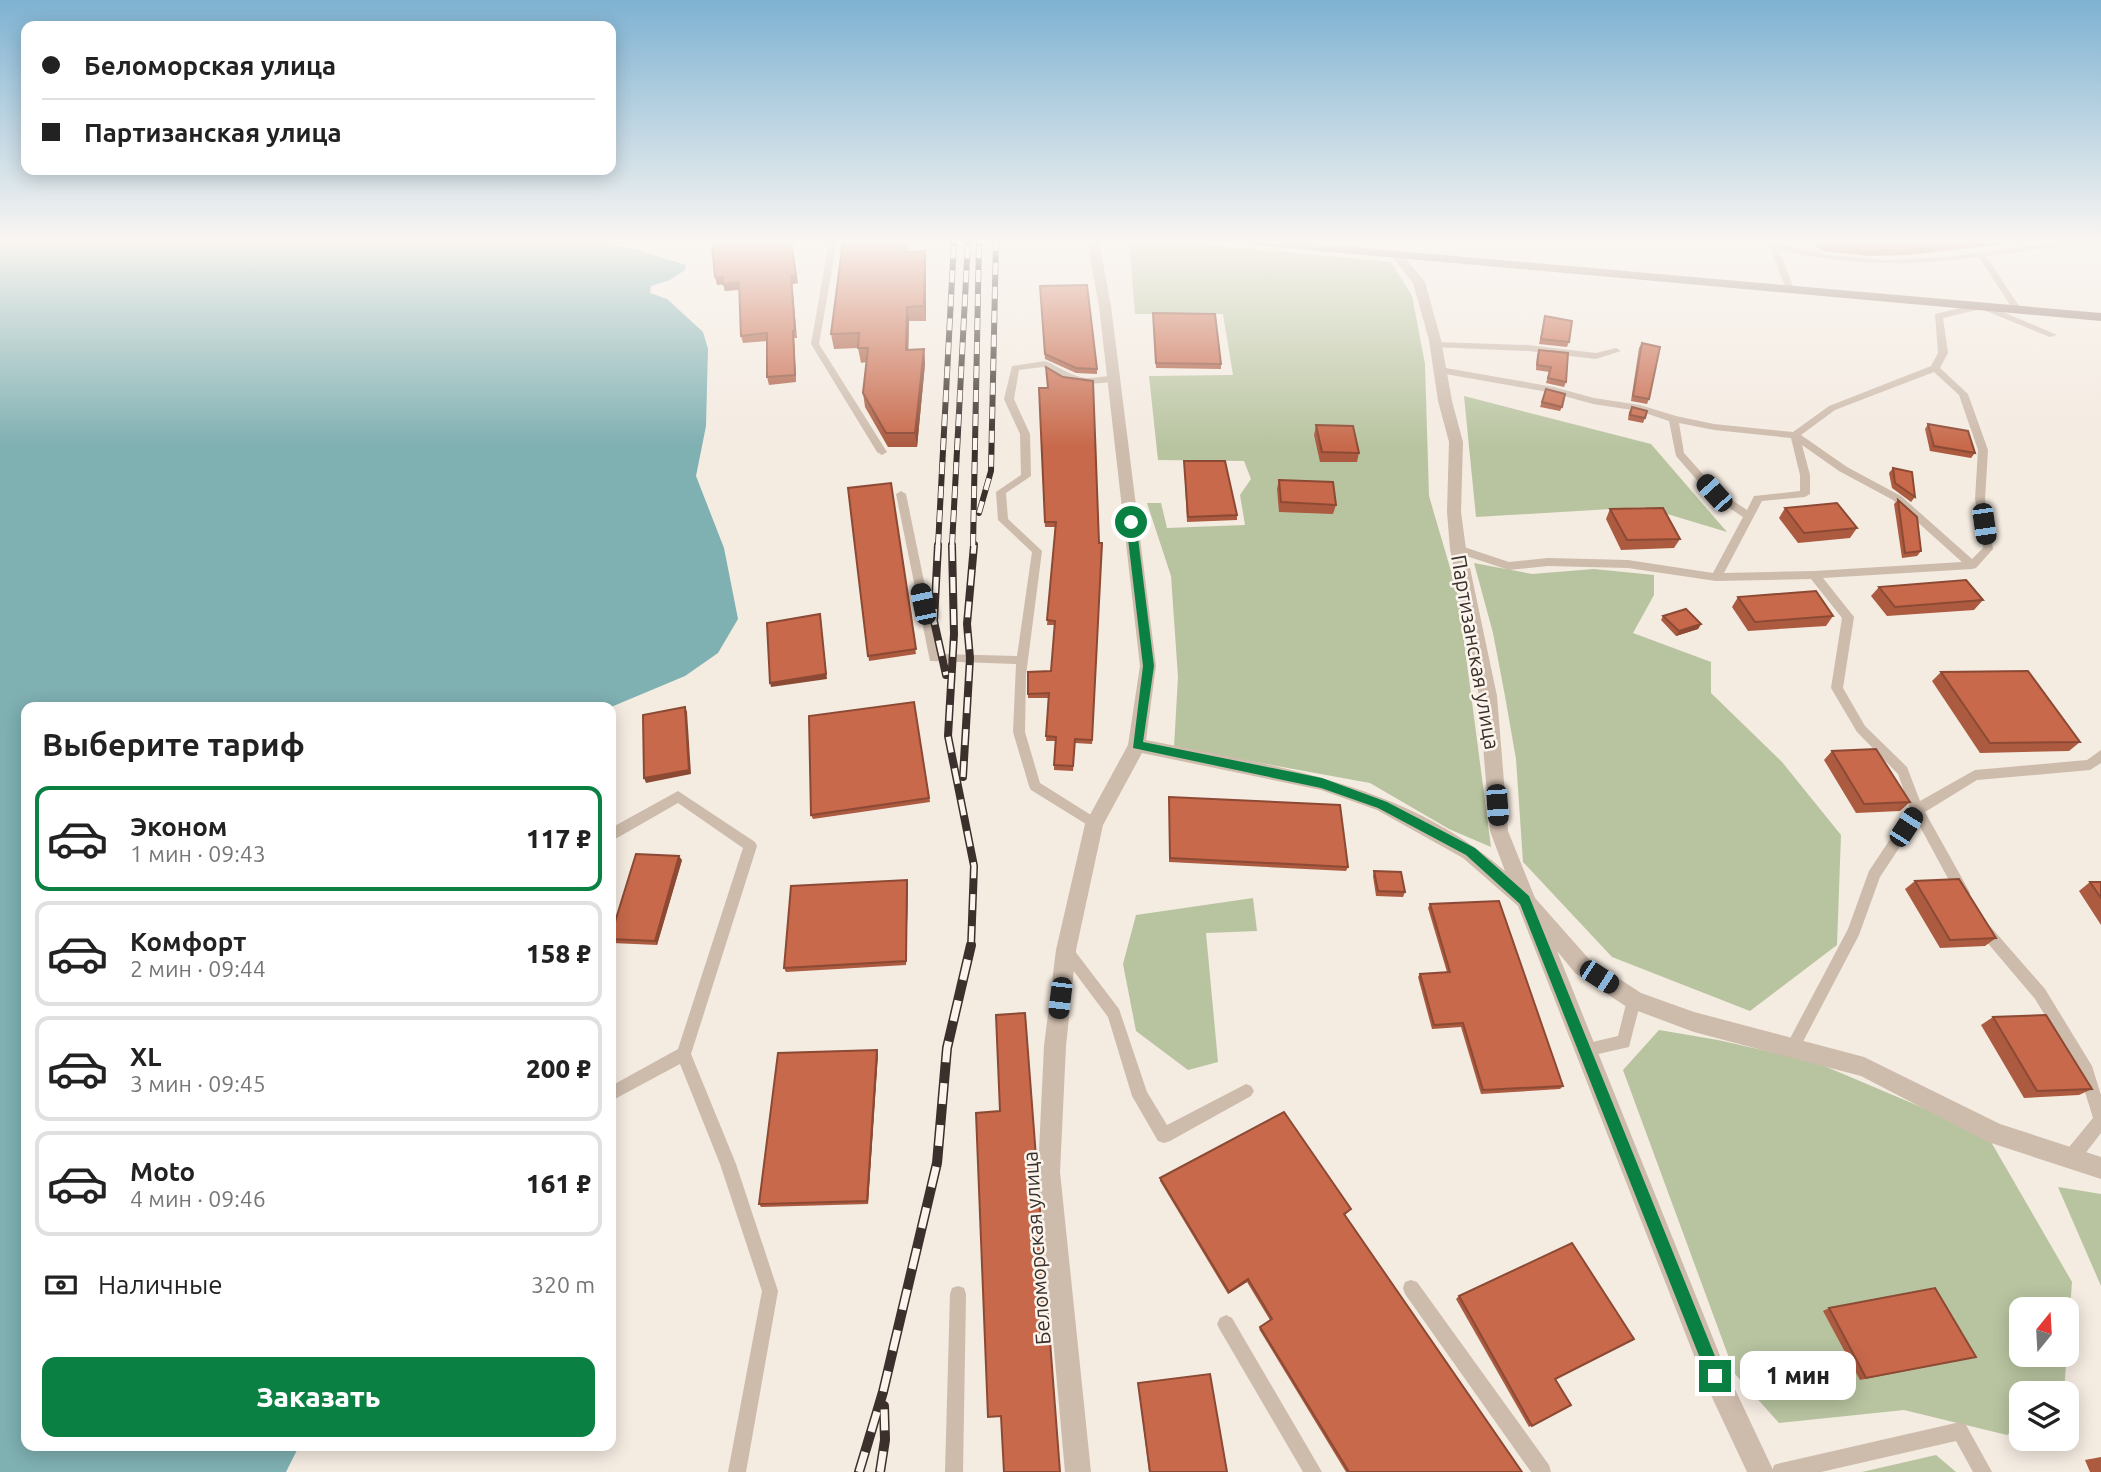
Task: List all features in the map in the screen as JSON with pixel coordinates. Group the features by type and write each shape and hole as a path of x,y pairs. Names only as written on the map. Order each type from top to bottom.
{"main road":[{"path":"2024,310 2101,317"}],"street":[{"name":"Беломорская улица","path":"1078,1472 1049,1172 1055,1046 1066,950 1094,824 1137,745 1148,666 1105,310"},
{"name":"Партизанская улица","path":"1426,310 1456,442 1454,512 1458,549 1488,696 1499,831 1715,1376 1761,1472"},
{"path":"1137,745 1322,783 1383,805 1470,852 1525,900 1582,966 1634,1000 1694,1022 1864,1067 1996,1134 2101,1168"}],"lane":[{"path":"822,310 816,344 881,452"},
{"path":"1795,435 1832,408 1935,368 1943,353 1938,316 1966,310"},
{"path":"1991,310 2053,335"},
{"path":"1436,345 1528,348 1596,356 1616,351"},
{"path":"1094,824 1035,786 1019,732 1022,660 1037,551 1003,520 1001,492 1026,476 1024,434 1009,399 1015,368 1045,364 1066,377 1088,381 1114,379"},
{"path":"1458,549 1509,566 1548,562 1628,564 1716,577 1814,575 1972,565 1988,549 1980,499 1983,450 1963,394 1935,368"},
{"path":"1440,370 1554,390 1714,427 1795,435 1843,469 1897,498 1972,565"},
{"path":"1674,419 1679,454 1714,493 1749,516"},
{"path":"1716,577 1758,498 1805,494 1805,475 1795,435"},
{"path":"901,495 934,658 1022,660"},
{"path":"1814,575 1848,617 1836,688 1861,729 1903,771 1917,810 1982,926 2040,994 2084,1066 2101,1119 2071,1158"},
{"path":"1792,1048 1854,931 1874,875 1917,810 1975,775 2090,765 2101,755"},
{"path":"616,832 678,796 750,846 684,1054 728,1164 770,1291 737,1472"},
{"path":"1066,950 1114,1014 1140,1096 1164,1135 1246,1091"},
{"path":"1585,1050 1624,1042 1634,1000"},
{"path":"616,1091 684,1054"},
{"path":"1411,1288 1542,1472"},
{"path":"954,1472 958,1294"},
{"path":"1226,1324 1313,1472"},
{"path":"1781,1472 1960,1431 1983,1472"}],"green space":[{"path":"1135,310 1415,310 1425,364 1429,496 1458,595 1491,847 1449,829 1370,783 1174,747 1178,677 1171,576 1147,503 1161,503 1167,528 1245,525 1240,495 1251,479 1244,461 1158,460 1149,376 1233,375 1223,314 1135,314"},
{"path":"1464,396 1651,444 1727,532 1644,507 1476,517"},
{"path":"1474,563 1532,574 1594,569 1654,575 1654,595 1633,633 1711,662 1711,693 1782,762 1841,835 1837,945 1750,1011 1612,957 1523,862 1516,759 1493,633"},
{"path":"1253,898 1257,931 1206,933 1218,1062 1188,1070 1136,1031 1123,964 1136,915"},
{"path":"1659,1030 1815,1062 1987,1135 2072,1282 2071,1297 2009,1297 2009,1367 2066,1367 2065,1381 2009,1381 2007,1435 1904,1410 1779,1423 1735,1374 1623,1070"},
{"path":"2058,1187 2101,1194 2101,1286"},
{"path":"1936,1455 1956,1472 1862,1472"}],"water":[{"path":"0,310 679,310 703,332 708,349 706,426 696,476 724,548 738,619 718,653 685,676 616,705 616,702 21,702 21,1451 296,1451 286,1472 0,1472"}],"building":[{"path":"740,310 793,310 795,375 767,377 767,333 741,336"},
{"path":"834,310 907,310 906,350 924,349 915,433 886,433 863,393 868,348 858,348 859,333 831,334"},
{"path":"1042,310 1090,310 1097,369 1076,368 1045,354"},
{"path":"1153,313 1215,314 1221,364 1156,363"},
{"path":"1545,316 1572,321 1569,342 1541,339"},
{"path":"1642,343 1660,347 1649,399 1633,396"},
{"path":"1539,350 1568,353 1566,382 1548,378 1551,367 1537,365"},
{"path":"1046,367 1063,377 1093,381 1099,543 1102,543 1092,740 1075,739 1073,766 1054,765 1056,737 1046,736 1049,693 1028,694 1028,672 1051,671 1055,621 1047,620 1056,522 1045,522 1039,388 1048,388"},
{"path":"1546,389 1565,394 1562,407 1542,402"},
{"path":"1632,407 1647,411 1645,418 1630,415"},
{"path":"1928,424 1968,431 1975,453 1934,446"},
{"path":"1316,425 1353,426 1359,453 1322,452"},
{"path":"1184,461 1225,461 1237,515 1188,517"},
{"path":"1893,468 1912,472 1915,497 1895,483"},
{"path":"1279,480 1333,482 1336,505 1281,502"},
{"path":"891,483 916,649 868,656 848,488"},
{"path":"1898,500 1917,517 1921,551 1905,553"},
{"path":"1837,503 1857,528 1804,533 1785,508"},
{"path":"1663,508 1680,539 1627,540 1610,509"},
{"path":"1966,580 1983,600 1895,607 1879,587"},
{"path":"1816,591 1833,616 1755,622 1738,597"},
{"path":"1686,609 1701,624 1679,631 1663,616"},
{"path":"820,614 826,674 770,683 767,623"},
{"path":"2028,671 2080,742 1990,743 1941,672"},
{"path":"914,702 929,798 811,815 809,716"},
{"path":"685,707 689,770 644,778 643,715"},
{"path":"1876,749 1910,802 1864,804 1832,751"},
{"path":"1169,797 1340,805 1348,867 1170,858"},
{"path":"636,854 679,856 655,941 616,939 616,919"},
{"path":"1374,871 1401,872 1405,892 1378,891"},
{"path":"1959,879 1996,938 1950,940 1915,881"},
{"path":"907,880 906,961 784,968 791,886"},
{"path":"2090,882 2101,882 2101,898"},
{"path":"1499,901 1563,1086 1483,1090 1463,1023 1434,1025 1420,974 1450,972 1430,904"},
{"path":"1025,1013 1060,1472 1004,1472 1001,1416 988,1417 976,1113 1000,1111 996,1015"},
{"path":"2046,1015 2092,1089 2037,1091 1993,1017"},
{"path":"877,1050 867,1201 759,1204 778,1053"},
{"path":"1284,1112 1351,1209 1344,1214 1522,1472 1349,1472 1260,1327 1272,1319 1248,1279 1229,1292 1160,1178"},
{"path":"1572,1243 1634,1339 1555,1379 1571,1405 1532,1426 1459,1296"},
{"path":"1935,1288 1976,1357 1866,1378 1829,1308"},
{"path":"1210,1374 1227,1472 1150,1472 1138,1383"}],"railway":[{"path":"938,546 950,310"},
{"path":"952,546 964,310"},
{"path":"973,546 978,310"},
{"path":"979,513 991,471 995,310"},
{"path":"938,545 934,621 946,675"},
{"path":"963,777 970,658 967,624 974,545"},
{"path":"952,546 954,634 948,736 974,866 971,947"},
{"path":"859,1472 883,1392 937,1163 947,1048 971,945"},
{"path":"880,1472 885,1440 884,1406"}],"route":[{"path":"1131,522 1148,666 1137,745 1322,783 1383,805 1470,852 1525,900 1715,1376"}]}
